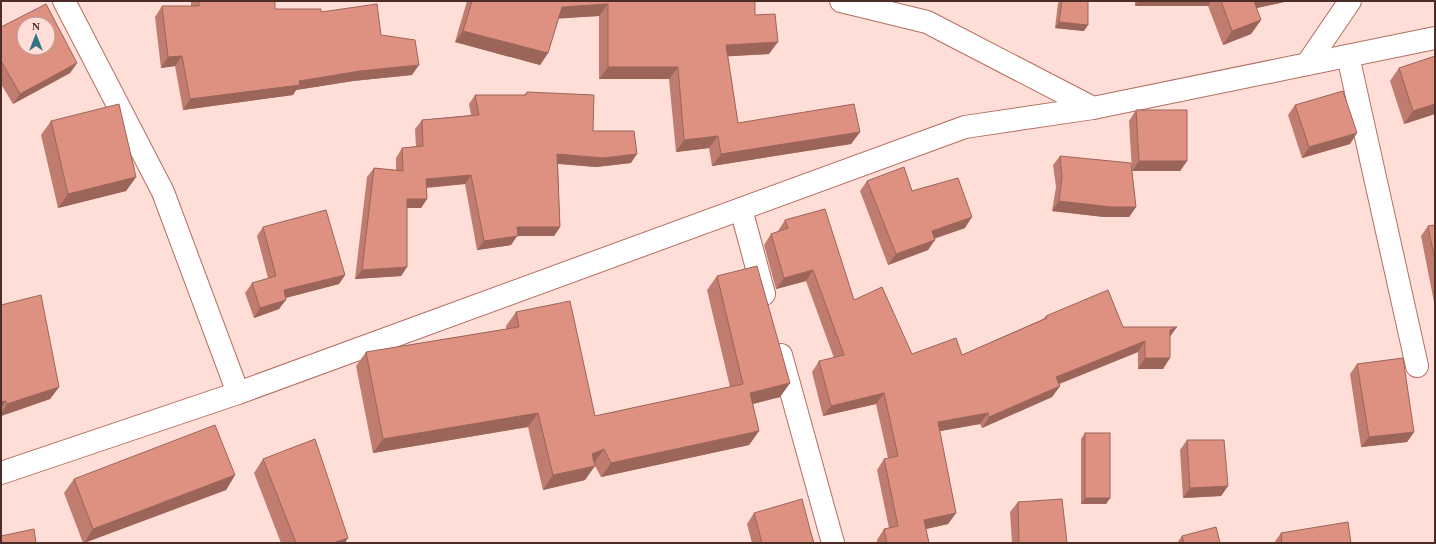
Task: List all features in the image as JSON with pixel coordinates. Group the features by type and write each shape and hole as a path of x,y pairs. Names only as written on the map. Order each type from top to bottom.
{"street":[{"path":"64,1 163,192 238,392"},
{"path":"841,1 927,22 1093,108"},
{"path":"1306,64 1350,1"},
{"path":"1,473 238,392 965,127 1093,108 1435,38"},
{"path":"1348,56 1417,366"},
{"path":"741,209 770,315"},
{"path":"776,338 833,543"}],"building":[{"path":"199,1 275,1 275,9 321,9 321,12 377,4 381,35 415,40 419,65 360,71 299,81 300,85 190,99 182,56 168,57 162,6 199,6"},
{"path":"472,1 755,1 755,15 775,14 778,42 726,45 738,123 854,104 860,132 721,154 718,136 684,140 678,67 608,67 608,4 562,7 548,53 463,31"},
{"path":"1062,1 1088,1 1088,25 1059,22"},
{"path":"1221,1 1254,1 1261,20 1232,31"},
{"path":"46,4 52,16 23,16"},
{"path":"16,19 16,56 56,56 56,23 77,63 20,94 1,61 1,27"},
{"path":"1435,56 1435,104 1413,111 1399,68"},
{"path":"1343,91 1357,133 1309,147 1295,105"},
{"path":"527,92 594,95 593,131 634,131 637,154 603,158 557,154 560,227 517,227 518,236 484,241 471,175 426,179 427,199 407,199 407,267 362,270 374,168 403,171 402,148 423,146 422,120 479,115 475,95 526,95"},
{"path":"119,104 136,177 68,194 51,121"},
{"path":"1136,110 1187,110 1187,161 1139,161"},
{"path":"1060,156 1131,163 1136,207 1111,207 1059,201 1062,177"},
{"path":"904,167 912,191 958,178 972,217 932,231 935,240 896,254 867,181"},
{"path":"825,209 854,300 882,287 912,354 956,338 962,355 1047,318 1046,316 1108,290 1123,327 1177,327 1170,330 1170,358 1145,358 1145,341 1056,377 1060,386 989,417 988,413 938,422 956,513 924,520 929,543 887,543 884,529 898,526 884,459 898,456 884,393 831,406 819,361 844,355 813,270 784,278 771,234 788,228 785,220"},
{"path":"326,210 345,275 284,290 286,300 260,308 252,283 276,276 263,227"},
{"path":"1435,225 1435,261 1428,226"},
{"path":"757,266 790,383 750,393 759,431 611,463 604,449 592,454 595,466 553,475 538,413 383,439 366,352 519,327 516,312 570,301 595,416 743,384 717,276"},
{"path":"41,295 59,387 7,404 6,401 1,402 1,305"},
{"path":"1403,358 1414,432 1369,437 1357,364"},
{"path":"215,425 235,475 93,529 74,479"},
{"path":"1085,433 1110,433 1110,498 1085,498"},
{"path":"315,439 348,538 333,543 296,543 263,459"},
{"path":"1187,440 1224,440 1228,486 1190,488"},
{"path":"802,499 814,543 762,543 754,513"},
{"path":"1062,499 1067,543 1019,543 1018,502"},
{"path":"1348,522 1351,543 1282,543 1281,533"},
{"path":"1216,527 1220,543 1184,543 1182,536"},
{"path":"34,529 36,543 1,543 1,536"}]}
